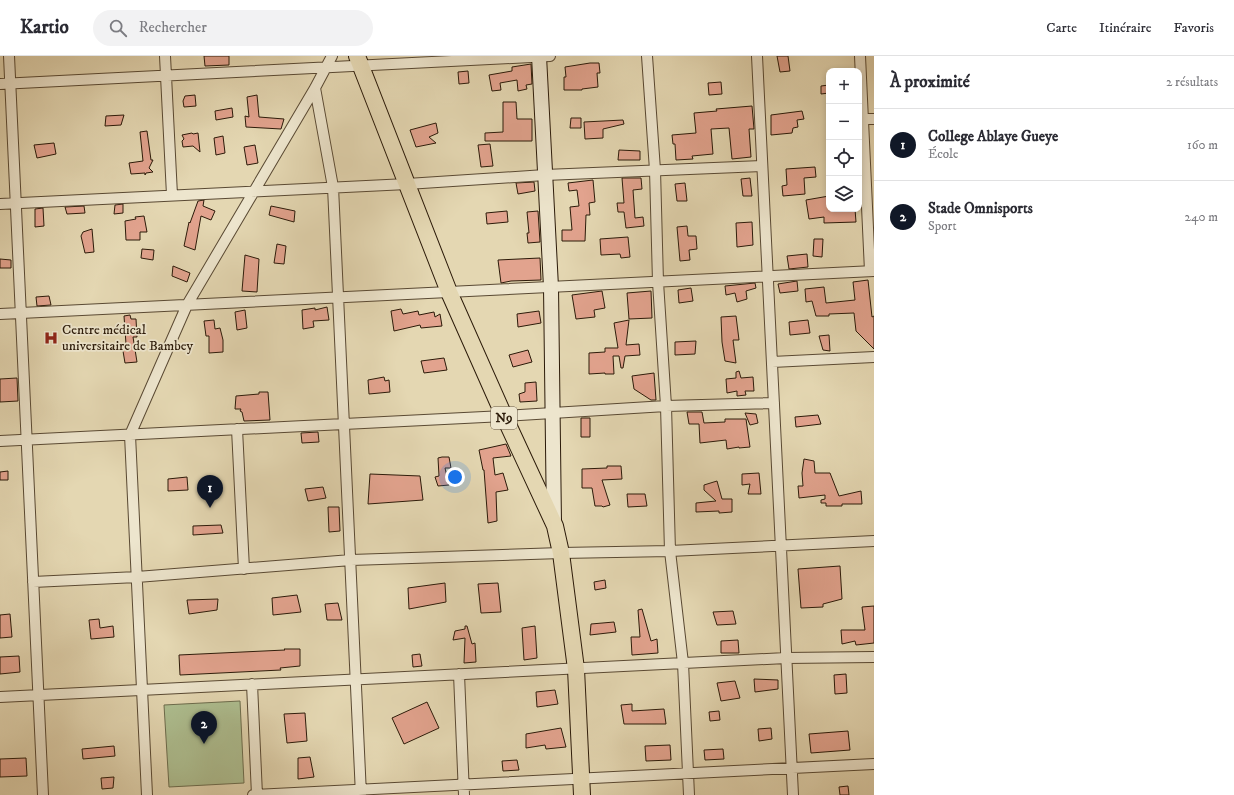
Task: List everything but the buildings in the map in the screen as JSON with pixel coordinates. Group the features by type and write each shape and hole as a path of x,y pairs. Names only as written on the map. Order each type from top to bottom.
{"main road":[{"path":"543,56 545,175 551,287 554,526"},
{"name":"N9","path":"359,61 449,292 554,526 561,553 576,668 582,795"}],"street":[{"path":"9,56 5,84 16,203 43,795"},
{"path":"165,56 172,195"},
{"path":"147,795 130,435 187,305 315,88 332,56"},
{"path":"5,84 326,68 359,61 543,56"},
{"path":"647,56 655,170 658,282 666,406 670,551 683,663 689,795"},
{"path":"757,56 793,795"},
{"path":"0,314 872,271 860,56"},
{"path":"315,88 333,187 361,792"},
{"path":"863,119 874,119"},
{"path":"0,204 407,184 545,175 762,166"},
{"path":"772,362 874,357"},
{"path":"0,441 504,416 666,406 774,403"},
{"path":"237,429 244,569"},
{"path":"33,582 137,577 351,560 670,551 874,541"},
{"path":"0,697 786,658 874,657"},
{"path":"459,674 464,790"},
{"path":"252,684 257,795"},
{"path":"253,795 464,790 582,779 874,764"}],"green space":[{"path":"240,701 244,783 169,787 164,705"}],"place":[{"name":"Centre médical universitaire de Bambey","path":"51,338"},
{"name":"College Ablaye Gueye","path":"210,508"},
{"name":"Stade Omnisports","path":"204,744"}]}
